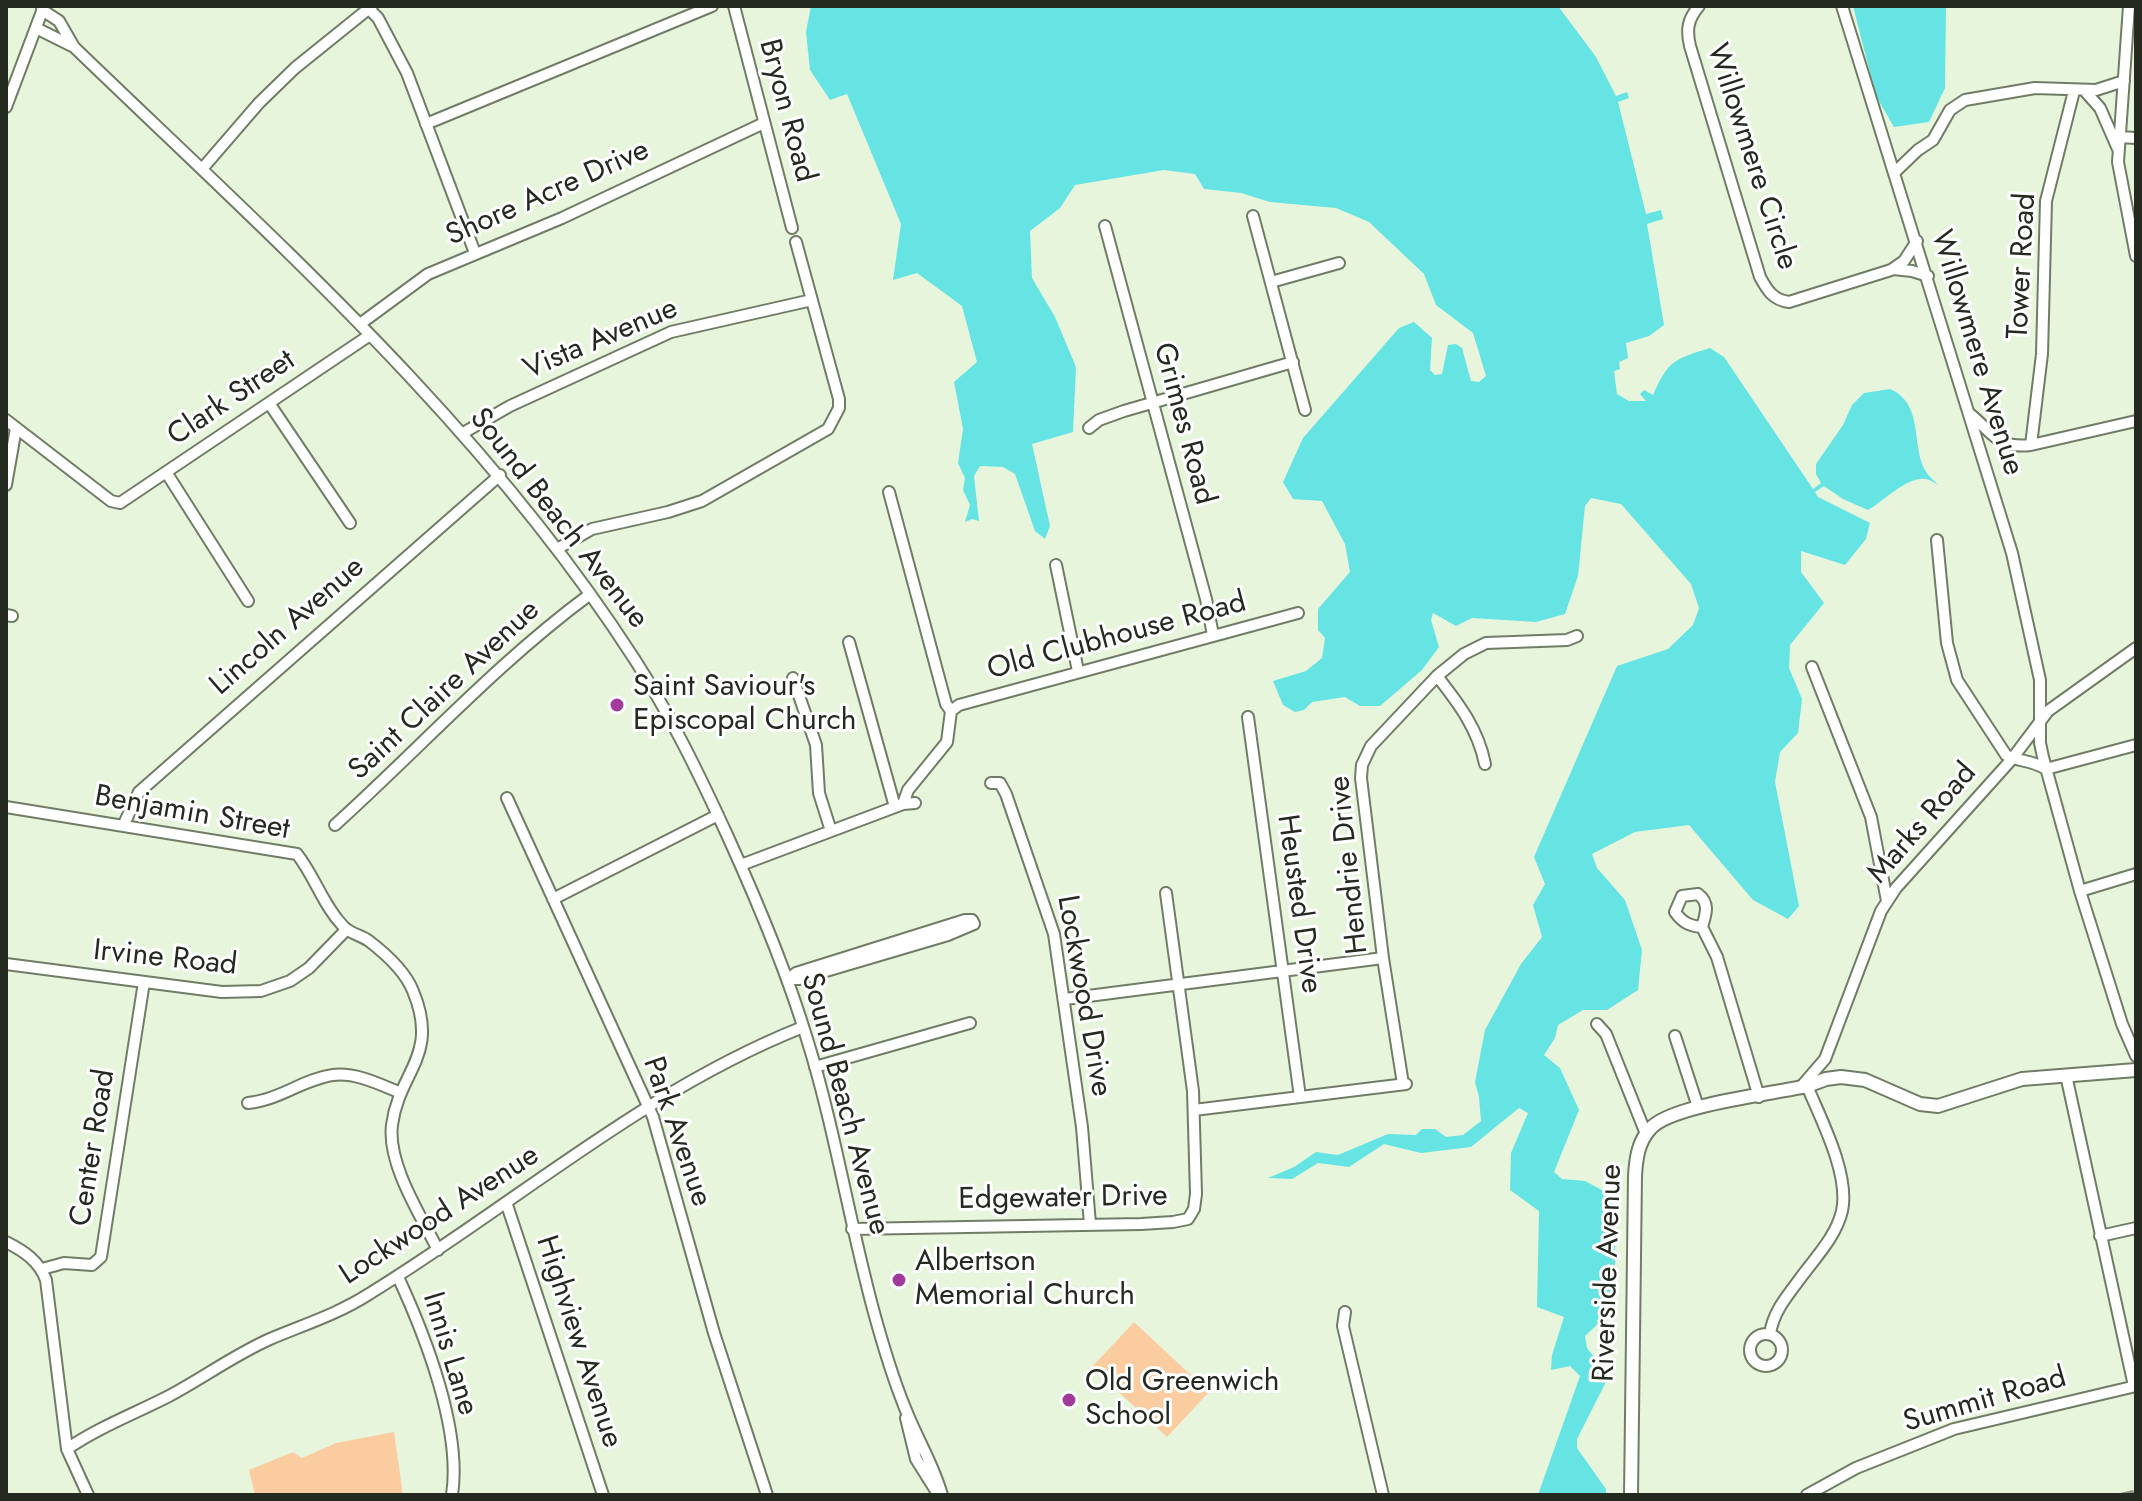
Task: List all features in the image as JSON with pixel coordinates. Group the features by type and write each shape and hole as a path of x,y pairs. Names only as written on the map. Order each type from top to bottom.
{"street":[{"path":"426,124 712,6"},
{"name":"Bryon Road","path":"734,6 792,228"},
{"name":"Willowmere Circle","path":"1699,6 1688,28 1690,46 1760,277 1777,300 1789,302 1891,270 1905,269 1928,276"},
{"name":"Willowmere Avenue","path":"1842,6 2008,538 2041,689 2040,743 2046,769 2080,891 2122,1024 2136,1056"},
{"path":"2129,6 2119,150 2120,180 2136,256"},
{"path":"202,169 259,103 295,68 368,7 378,18 407,73 475,253"},
{"path":"6,107 9,91 43,8"},
{"name":"Sound Beach Avenue","path":"43,8 59,21 74,47 287,250 463,433 557,549 653,690 718,815 788,979 815,1067 852,1229 873,1309 906,1412 916,1459 929,1469"},
{"name":"Sound Beach Avenue","path":"36,28 74,47"},
{"path":"1894,173 1933,140 1950,110 1965,100 2035,88 2079,90 2108,87 2124,81"},
{"path":"2079,90 2100,108 2119,150"},
{"name":"Tower Road","path":"2031,445 2042,354 2046,201 2079,90"},
{"name":"Shore Acre Drive","path":"360,324 428,274 562,218 764,123"},
{"path":"2120,137 2136,138"},
{"path":"1886,149 1899,153 1918,150"},
{"path":"1253,216 1305,410"},
{"name":"Grimes Road","path":"1105,226 1206,599 1213,635"},
{"path":"1891,270 1904,261 1917,241"},
{"path":"557,549 592,529 702,501 828,429 839,408 839,399 796,242"},
{"path":"1271,282 1339,263"},
{"name":"Vista Avenue","path":"463,433 510,406 671,332 812,300"},
{"name":"Clark Street","path":"16,428 111,501 120,503 370,335"},
{"path":"1089,428 1099,420 1293,362"},
{"path":"269,403 350,523"},
{"path":"1970,414 2003,444 2031,445 2136,421"},
{"path":"6,420 16,428 6,485"},
{"path":"166,472 248,601"},
{"name":"Lincoln Avenue","path":"123,826 139,792 174,759 500,475"},
{"path":"889,492 946,704 951,711 947,742 899,806"},
{"path":"1937,540 1946,635 1957,680 2012,759"},
{"path":"1056,565 1078,671"},
{"name":"Saint Claire Avenue","path":"335,825 491,676 543,629 589,595"},
{"name":"Old Clubhouse Road","path":"951,711 959,705 1078,671 1298,613"},
{"name":"Hendrie Drive","path":"1300,1097 1406,1084 1383,958 1361,778 1362,765 1371,746 1437,676 1464,654 1486,643 1567,640 1577,636"},
{"path":"849,642 899,806"},
{"name":"Marks Road","path":"1804,1087 1825,1059 1869,940 1887,901 2012,759 2040,719 2061,700 2136,648"},
{"path":"1812,667 1868,805 1887,901"},
{"path":"1437,676 1471,722 1485,764"},
{"path":"793,678 816,745 819,793 831,831"},
{"name":"Heusted Drive","path":"1248,717 1300,1097"},
{"path":"2046,769 2136,745"},
{"name":"Marks Road","path":"2012,759 2029,760 2046,769"},
{"name":"Lockwood Drive","path":"995,783 1049,914 1065,999 1082,1127 1090,1224"},
{"name":"Park Avenue","path":"507,798 648,1105 714,1333 767,1495"},
{"path":"741,865 899,806 915,803"},
{"name":"Benjamin Street","path":"6,807 297,854 331,913 346,930 367,940 387,956 405,975 414,991 423,1033 419,1060 401,1093 392,1125 395,1153 406,1185 438,1250"},
{"path":"553,899 718,815"},
{"path":"2080,891 2136,874"},
{"path":"1166,893 1194,1110 1300,1097"},
{"path":"965,920 974,921 972,926 948,935 799,979 788,979 796,973 965,920"},
{"path":"1702,927 1717,957 1759,1097"},
{"name":"Irvine Road","path":"6,964 222,992 273,988 309,968 346,930"},
{"path":"1065,999 1383,958"},
{"name":"Center Road","path":"42,1269 64,1263 92,1265 101,1257 144,982"},
{"path":"815,1067 970,1023"},
{"path":"1597,1024 1606,1034 1633,1095 1646,1134"},
{"name":"Lockwood Avenue","path":"67,1449 95,1430 169,1395 250,1349 335,1313 398,1277 507,1205 648,1105 743,1052 803,1027"},
{"path":"1675,1036 1698,1107"},
{"path":"1825,1059 1841,1077"},
{"name":"Riverside Avenue","path":"1631,1495 1636,1157 1646,1134 1662,1118 1698,1107 1759,1097 1841,1077 1865,1080 1920,1104 1938,1106 2007,1082 2136,1070"},
{"path":"248,1103 267,1101 315,1079 336,1074 361,1078 401,1093"},
{"path":"2066,1075 2135,1386"},
{"path":"1770,1334 1775,1315 1831,1235 1842,1211 1838,1168 1829,1140 1804,1087"},
{"name":"Edgewater Drive","path":"852,1229 1152,1223 1188,1219 1194,1209 1196,1194 1194,1110"},
{"name":"Highview Avenue","path":"507,1205 603,1495"},
{"path":"2100,1236 2136,1228"},
{"path":"6,1242 33,1259 42,1269 49,1298 67,1449 88,1495"},
{"name":"Innis Lane","path":"398,1277 444,1402 452,1459 452,1495"},
{"path":"1345,1312 1343,1326 1383,1495"},
{"name":"Summit Road","path":"1807,1495 1856,1468 1954,1429 2135,1386"},
{"name":"Sound Beach Avenue","path":"906,1412 926,1451 929,1469 941,1495"},
{"name":"Lockwood Avenue","path":"64,1430 95,1430"},
{"path":"916,1459 919,1452 926,1451"}],"shaded area":[{"path":"1134,1322 1209,1392 1167,1437 1092,1367"},
{"path":"394,1432 403,1495 255,1495 249,1470 293,1452 302,1458 336,1443"}],"water":[{"path":"811,6 1558,6 1596,57 1616,96 1627,92 1629,98 1618,102 1646,214 1661,210 1663,219 1647,224 1664,325 1649,336 1626,343 1628,358 1619,362 1620,369 1614,371 1617,394 1629,401 1646,401 1640,394 1644,390 1653,395 1663,375 1674,363 1710,348 1724,357 1813,489 1821,483 1816,474 1816,464 1843,425 1852,405 1864,393 1890,389 1908,404 1921,460 1926,472 1938,485 1926,479 1911,481 1868,510 1824,486 1815,492 1818,497 1870,523 1866,539 1845,565 1801,551 1801,572 1824,603 1790,645 1789,668 1802,699 1798,733 1780,752 1775,782 1799,906 1788,919 1753,900 1689,825 1635,832 1592,854 1597,868 1625,900 1642,950 1638,990 1607,1010 1583,1010 1558,1025 1555,1038 1544,1055 1560,1068 1579,1110 1554,1172 1562,1179 1585,1181 1615,1197 1615,1308 1585,1336 1587,1348 1609,1376 1577,1439 1577,1448 1606,1489 1606,1495 1538,1495 1580,1376 1570,1366 1551,1370 1552,1355 1564,1317 1537,1307 1539,1211 1510,1190 1511,1153 1528,1113 1519,1108 1471,1147 1421,1153 1384,1144 1349,1167 1318,1163 1292,1179 1268,1178 1294,1167 1316,1152 1338,1155 1388,1134 1416,1135 1422,1129 1435,1129 1446,1137 1463,1135 1481,1121 1475,1082 1485,1030 1521,964 1542,937 1533,905 1545,884 1534,857 1617,666 1668,649 1693,625 1699,608 1691,584 1621,504 1591,498 1585,506 1578,576 1565,614 1536,622 1472,618 1456,626 1433,613 1431,620 1439,647 1422,670 1380,706 1360,706 1345,697 1312,702 1304,710 1295,712 1283,705 1273,681 1306,671 1322,658 1325,638 1318,630 1318,609 1350,572 1345,544 1322,501 1293,499 1283,482 1303,438 1399,328 1414,322 1432,338 1430,370 1435,375 1442,374 1448,345 1456,344 1462,348 1471,381 1479,382 1486,376 1473,333 1436,305 1424,274 1369,222 1336,208 1270,202 1241,193 1204,189 1195,174 1164,170 1075,185 1060,208 1030,231 1032,278 1055,317 1076,367 1073,432 1032,444 1050,526 1045,539 1035,531 1015,474 1003,467 980,466 974,476 979,521 972,519 965,522 970,505 963,490 965,478 958,463 963,429 954,382 977,362 962,306 917,273 893,280 901,224 847,94 830,100 810,70 806,32"},
{"path":"1853,6 1946,6 1945,88 1929,122 1894,127 1876,96"}],"railway":[{"path":"2118,1495 2136,1491"}],"place":[{"name":"Saint Saviour's Episcopal Church","path":"617,705"},
{"name":"Albertson Memorial Church","path":"899,1280"},
{"name":"Old Greenwich School","path":"1069,1400"}]}
